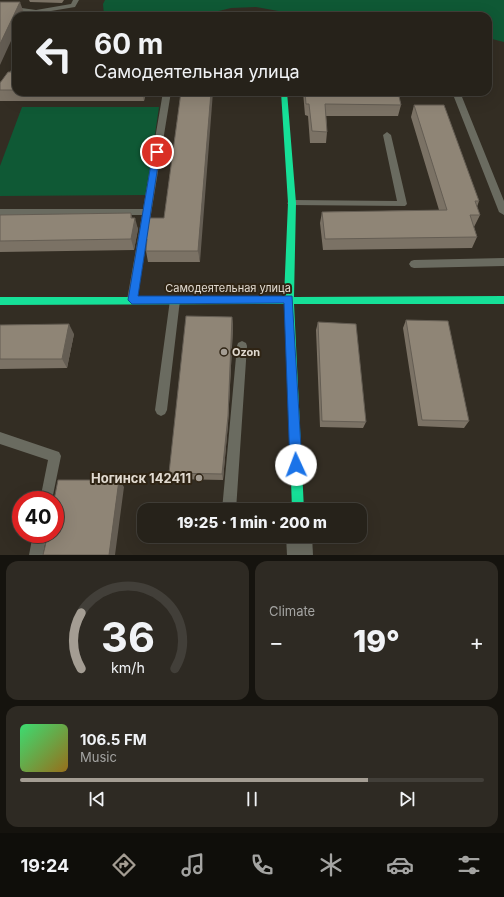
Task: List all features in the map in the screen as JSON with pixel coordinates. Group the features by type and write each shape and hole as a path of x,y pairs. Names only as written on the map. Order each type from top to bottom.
{"street":[{"path":"284,96 292,203 289,299 298,503"},
{"name":"Самодеятельная улица","path":"0,301 289,299 504,300"},
{"path":"299,543 300,555"}],"lane":[{"path":"45,12 73,6 76,0"},
{"path":"0,7 26,12"},
{"path":"132,300 166,96"},
{"path":"458,96 504,212"},
{"path":"292,203 402,204 387,135"},
{"path":"0,212 146,212"},
{"path":"414,264 504,262"},
{"path":"161,410 175,300"},
{"path":"230,503 242,346"},
{"path":"0,438 55,456 48,491"},
{"path":"36,555 38,543"}],"green space":[{"path":"105,0 504,0 504,42 492,39 492,12 284,12 256,7 231,8 214,12 104,12 103,4"},
{"path":"22,107 159,107 146,195 0,196 0,166"}],"building":[{"path":"0,2 20,2 15,12 12,12 12,19 0,44"},
{"path":"8,72 12,72 12,90 0,90 0,83"},
{"path":"180,96 211,96 198,251 146,251 147,239 144,239 148,218 164,218"},
{"path":"305,96 399,96 401,105 325,104 327,132 312,131 309,104 306,104"},
{"path":"414,105 444,105 479,201 475,201 480,215 470,215 477,237 325,239 322,212 447,210"},
{"path":"131,213 131,218 135,218 131,239 0,241 0,215"},
{"path":"186,316 232,317 228,416 222,474 169,473"},
{"path":"406,320 448,321 469,421 422,420"},
{"path":"318,322 356,324 366,422 322,421"},
{"path":"69,324 62,359 0,359 0,325"},
{"path":"58,480 119,480 109,555 43,555 46,543 64,543 64,491 56,491"}],"traffic: fast":[{"path":"284,96 292,203 289,299 298,503"},
{"path":"0,301 504,300"}],"place":[{"name":"Ozon","path":"224,352"},
{"name":"Ногинск 142411","path":"199,478"}],"route":[{"path":"157,152 132,300 289,299 296,465"}]}
